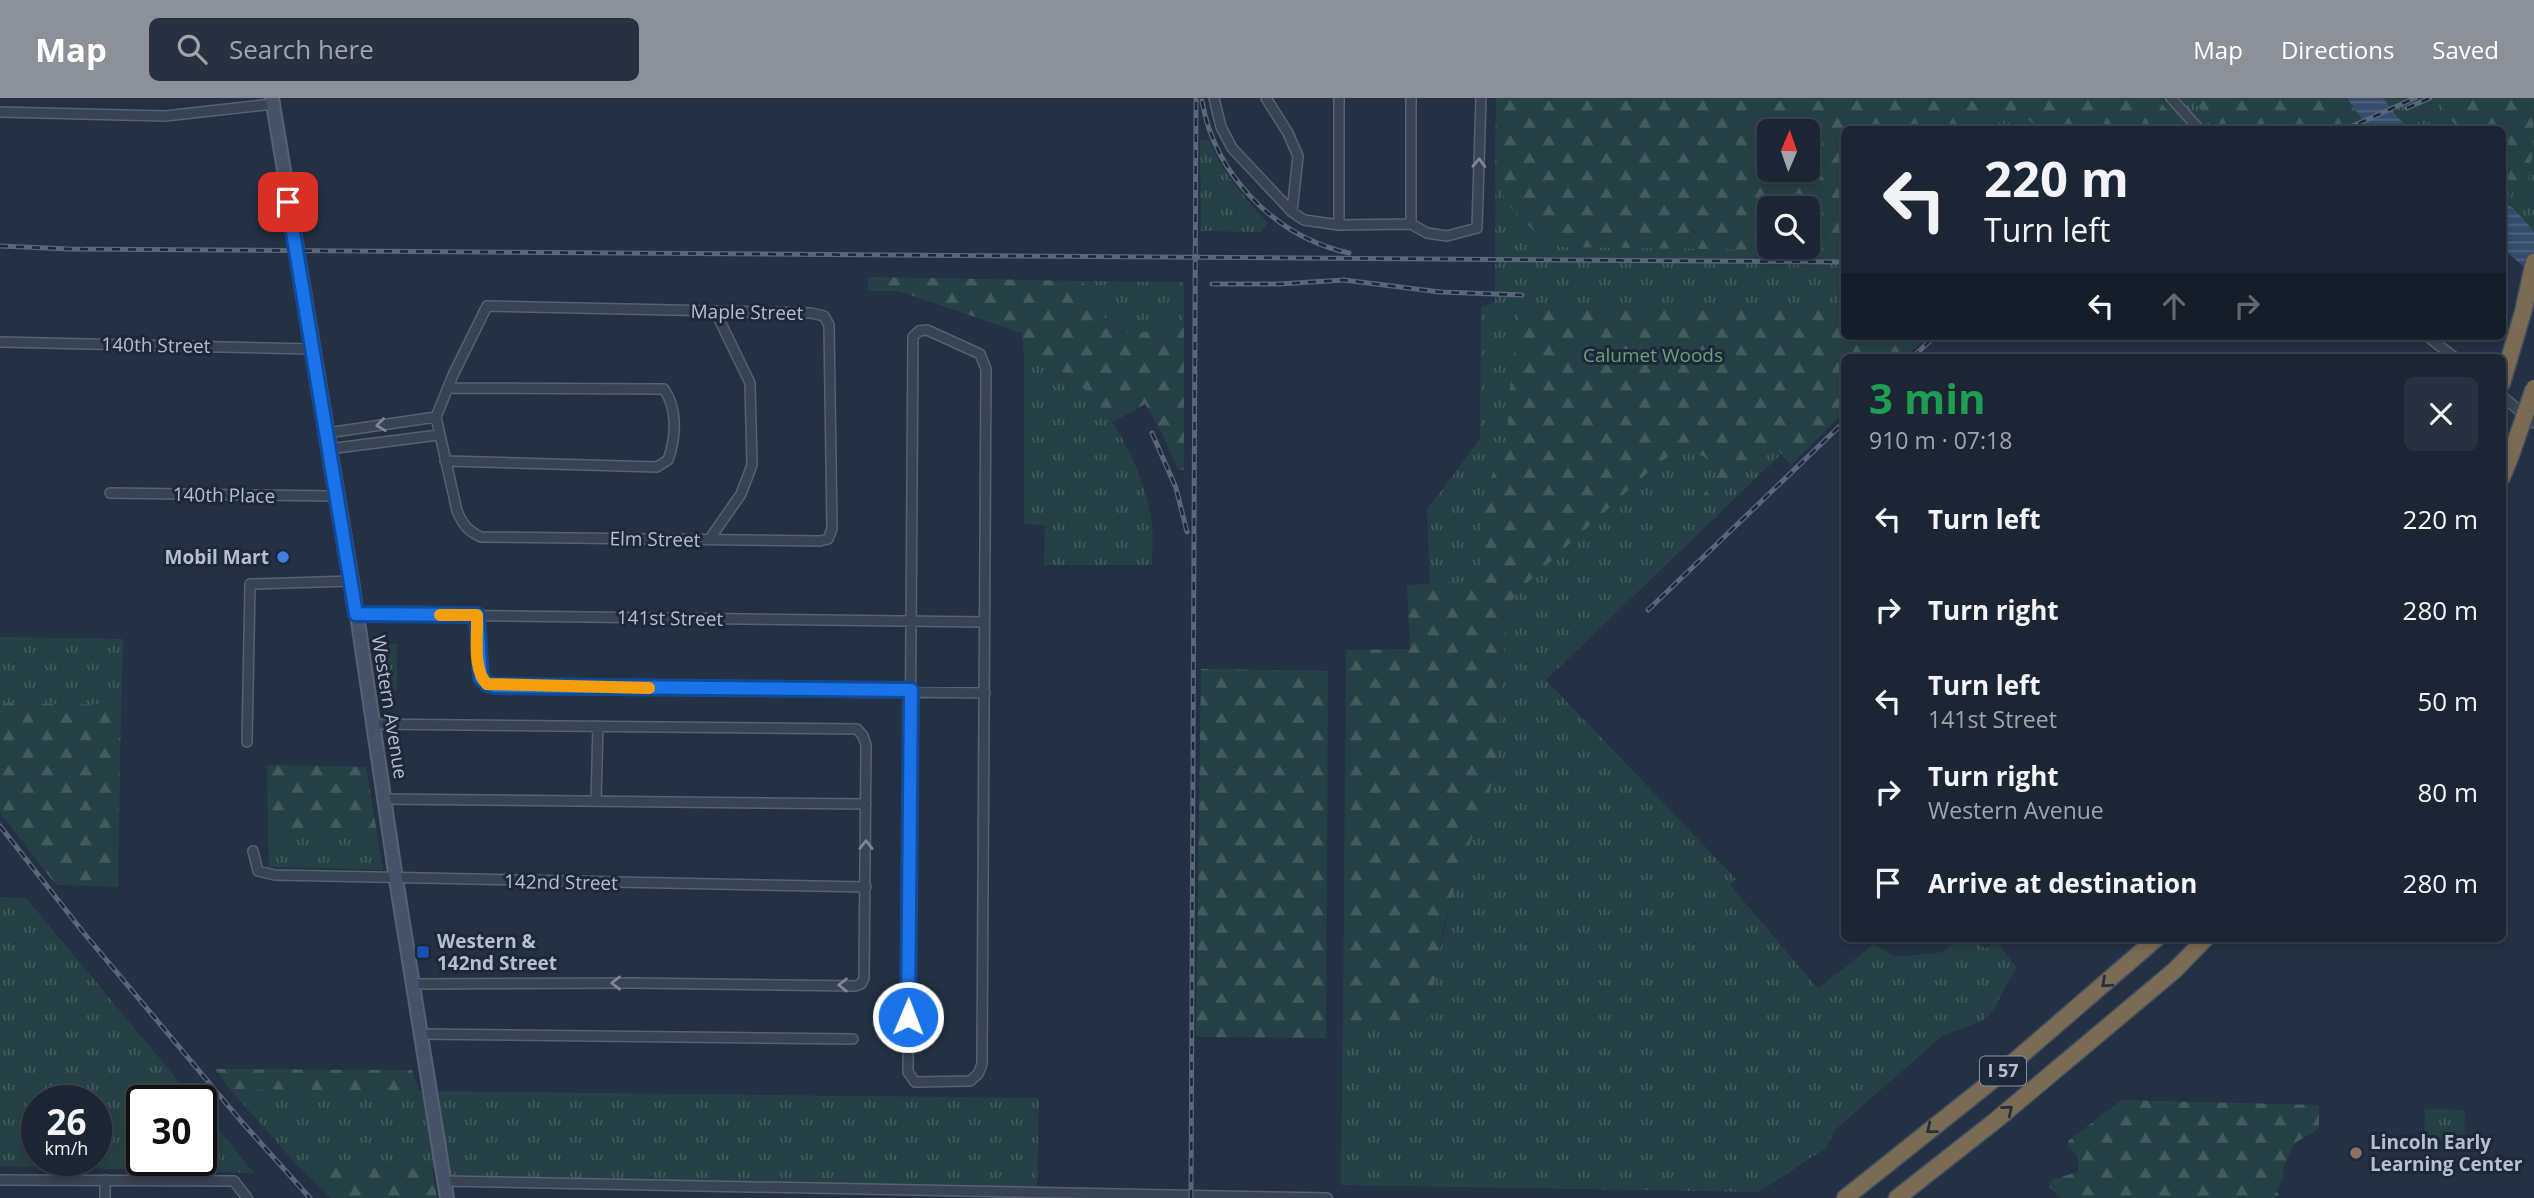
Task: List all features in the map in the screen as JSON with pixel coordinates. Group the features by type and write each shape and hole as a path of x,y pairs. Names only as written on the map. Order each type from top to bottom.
{"highway":[{"path":"2506,369 2534,262"},
{"path":"2506,467 2534,388"},
{"name":"I 57","path":"1845,1198 1988,1084 2152,942"},
{"name":"I 57","path":"1897,1198 1995,1121 2175,970 2202,942"}],"main road":[{"name":"Western Avenue","path":"272,101 352,581 447,1198"}],"street":[{"path":"1214,98 1221,127 1232,148 1292,212 1304,220 1339,225 1411,224 1427,233 1447,236 1477,228 1482,98"},
{"path":"1266,98 1288,133 1298,156 1292,212"},
{"path":"1339,98 1339,225"},
{"path":"1411,98 1411,224"},
{"path":"2171,98 2196,126"},
{"path":"0,112 165,116 272,101"},
{"name":"Maple Street","path":"448,388 487,306 811,313 824,316 829,325 832,529 828,539"},
{"path":"709,540 741,494 752,464 750,383 715,311"},
{"path":"927,330 980,354 986,369 983,622 985,693 982,1065 978,1074 970,1081 915,1082 908,1072 913,337 919,331 927,330"},
{"path":"2432,340 2450,354"},
{"name":"140th Street","path":"0,342 313,349"},
{"path":"448,388 664,389 670,397 673,412 674,442 668,460 657,467 445,461 436,417 448,388"},
{"path":"2506,399 2534,423"},
{"path":"327,433 436,417"},
{"path":"329,449 438,435"},
{"name":"Elm Street","path":"445,461 463,525 481,537 828,539"},
{"name":"140th Place","path":"110,493 337,496"},
{"path":"247,742 250,584 352,581"},
{"name":"141st Street","path":"356,614 983,622"},
{"path":"477,615 481,678 487,684 495,686 985,693"},
{"path":"373,724 857,729 866,744 866,887 864,978 861,984 413,984"},
{"path":"596,800 598,726"},
{"path":"384,799 866,804"},
{"name":"142nd Street","path":"253,851 258,870 275,875 866,887"},
{"path":"421,1034 853,1039"},
{"path":"0,1180 234,1181 247,1198"},
{"path":"105,1180 105,1198"},
{"path":"444,1181 1327,1198"}],"green space":[{"name":"Calumet Woods","path":"1496,98 2534,98 2534,231 2506,203 2506,126 2407,126 2397,118 2379,126 1841,126 1841,340 1925,340 1908,354 1841,354 1841,406 1781,454 1546,680 1736,879 1730,885 1818,989 1874,944 1896,957 1943,952 1955,942 1977,942 1985,949 1997,942 2016,967 1994,1009 1982,1021 1942,1036 1836,1129 1826,1148 1759,1192 1341,1185 1343,1026 1427,1027 1440,949 1454,891 1497,764 1480,518 1480,581 1430,584 1427,510 1480,439 1481,307 1495,302"},
{"path":"1496,98 2156,98 2182,126 2036,126 2021,113 1989,117 1971,126 1841,126 1841,251 1820,251 1820,196 1757,196 1757,250 1560,247 1534,231 1509,206 1495,181"},
{"path":"2191,98 2347,98 2361,118 2337,126 2214,126"},
{"path":"2449,98 2534,98 2533,150 2527,191 2506,187 2506,126 2456,126 2438,101"},
{"path":"1200,140 1209,140 1227,174 1268,223 1261,232 1201,231"},
{"path":"868,277 1082,281 1102,316 1129,335 1184,324 1184,470 1178,470 1162,433 1145,404 1113,422 1074,380 1052,366 1024,355 1022,333 899,291 868,291"},
{"path":"1082,281 1184,282 1184,324 1129,335 1102,316"},
{"name":"Calumet Woods","path":"1520,303 1841,307 1841,340 1919,340 1903,354 1841,354 1841,415 1791,465 1773,444 1710,504 1701,505 1701,498 1720,472 1707,459 1696,453 1674,453 1657,464 1517,592 1507,610 1497,764 1489,794 1460,869 1443,929 1427,1027 1343,1026 1346,650 1410,649 1407,585 1480,581 1480,518 1487,487 1508,438 1508,406"},
{"path":"1024,355 1046,362 1068,375 1086,390 1115,426 1136,467 1150,511 1152,565 1044,565 1045,525 1024,524"},
{"path":"0,637 123,639 121,705 0,703"},
{"path":"377,644 397,644 397,690 384,690"},
{"path":"1201,669 1328,671 1326,1038 1196,1037"},
{"path":"0,703 121,705 118,887 56,885 0,812"},
{"path":"267,765 366,767 377,833 268,831"},
{"path":"268,831 377,833 383,870 269,867"},
{"path":"0,897 26,898 182,1085 126,1085 126,1169 112,1169 112,1085 21,1085 21,1167 0,1166"},
{"path":"215,1069 412,1070 419,1091 230,1089"},
{"path":"230,1089 1039,1098 1037,1193 444,1181 432,1168 295,1163"},
{"path":"2122,1100 2319,1105 2319,1127 2292,1147 2283,1167 2283,1179 2276,1190 2279,1195 2276,1198 2061,1198 2049,1187 2052,1180 2077,1172 2079,1164 2076,1155 2068,1147 2068,1141"},
{"path":"2425,1109 2465,1110 2464,1140 2424,1139"},
{"path":"217,1128 254,1173 217,1172"},
{"path":"295,1163 432,1168 437,1198 331,1198"}],"water":[{"path":"2347,98 2383,98 2407,126 2367,126"},
{"path":"2506,204 2534,231 2534,275 2506,252"}],"railway":[{"path":"1191,1198 1196,98"},
{"path":"2353,126 2415,98"},
{"path":"2407,108 2430,98"},
{"path":"1202,101 1220,154 1253,199 1274,218 1297,233 1322,245 1349,253"},
{"path":"0,246 69,249 1841,262"},
{"path":"1212,284 1344,280 1440,292 1522,295"},
{"path":"1916,354 1931,340"},
{"path":"1648,610 1841,425"},
{"path":"1152,433 1176,488 1187,532"},
{"path":"0,826 83,932 241,1121 310,1198"}],"slow traffic":[{"path":"440,615 477,615 479,669 481,678 487,684 649,688"}],"place":[{"name":"Mobil Mart","path":"283,557"},
{"name":"Western & 142nd Street","path":"423,952"},
{"name":"Lincoln Early Learning Center","path":"2356,1153"}],"route":[{"path":"288,202 356,614 477,615 481,678 487,684 495,686 911,690 908,1017"}]}
